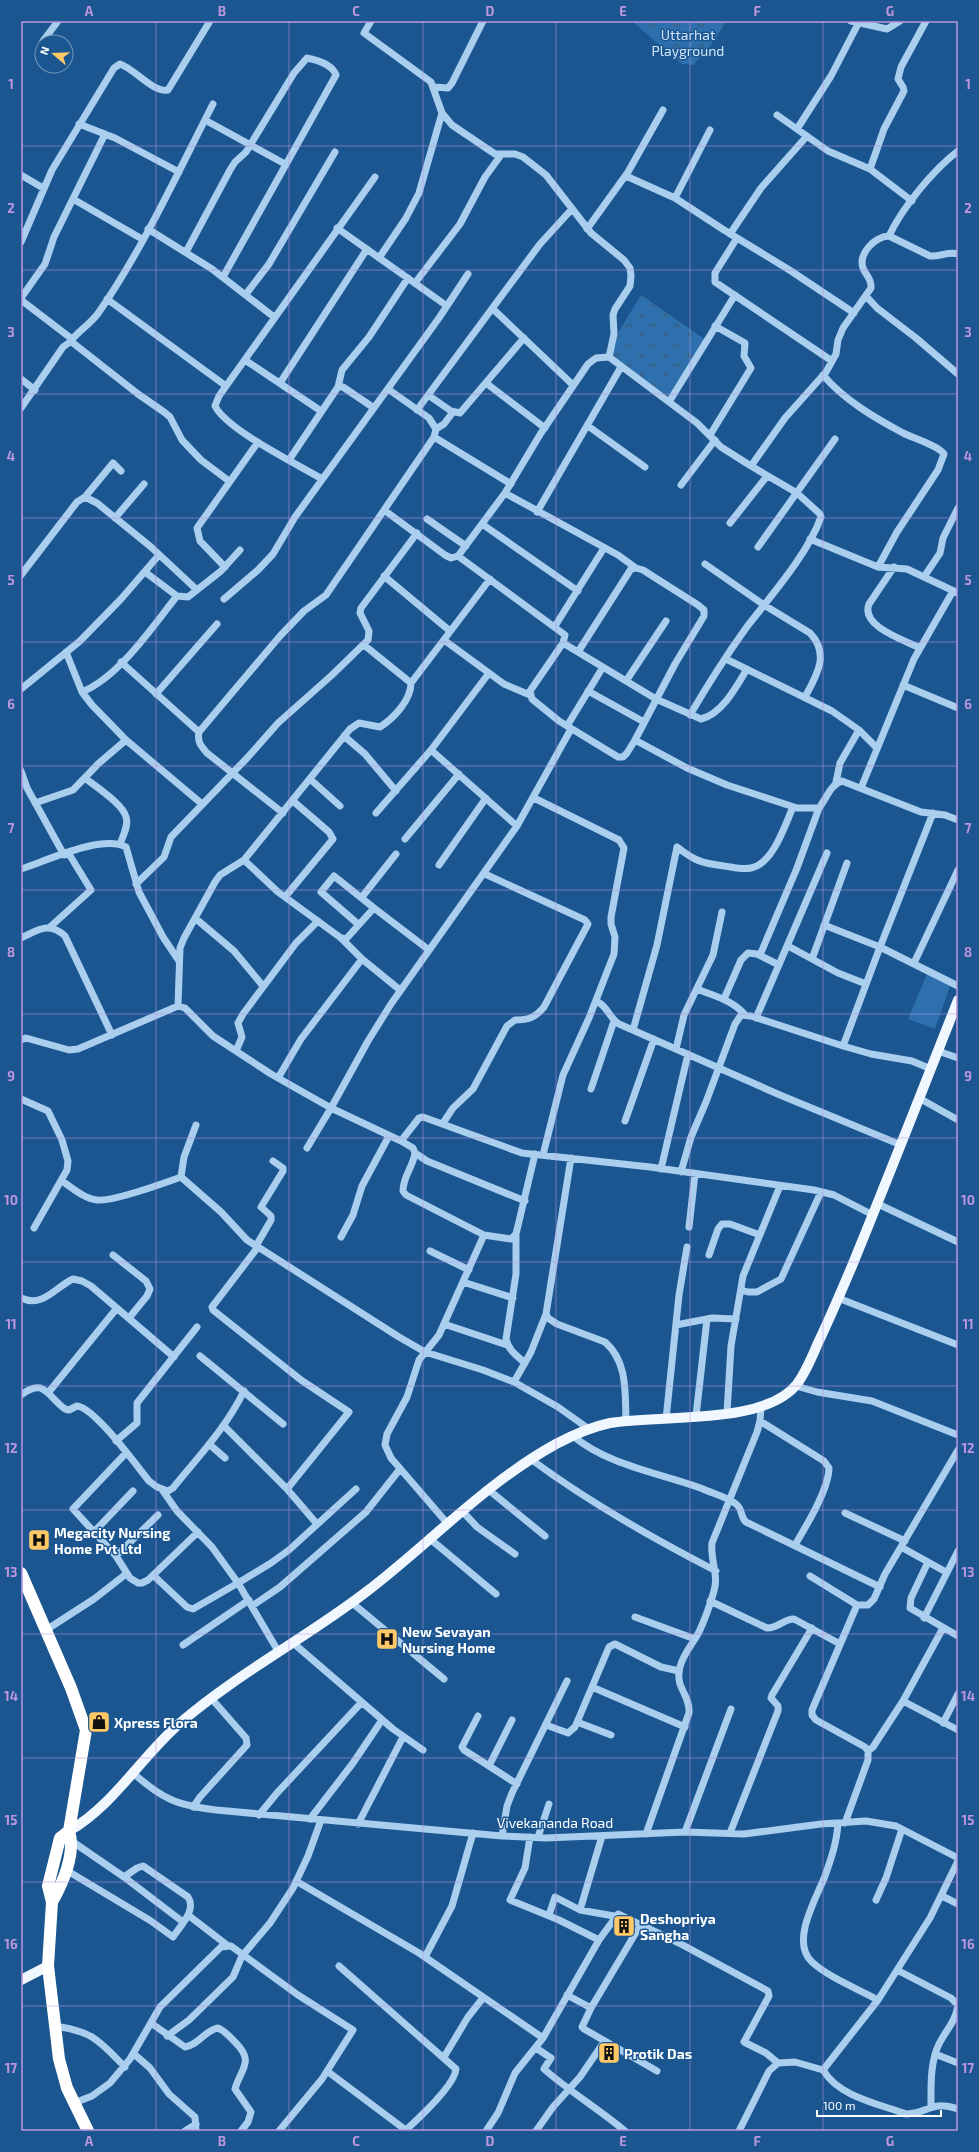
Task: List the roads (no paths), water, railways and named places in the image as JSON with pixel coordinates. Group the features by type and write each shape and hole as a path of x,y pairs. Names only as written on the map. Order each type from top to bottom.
{"highway":[{"path":"21,1572 71,1688 86,1730 66,1870 59,1890 52,1902"},
{"path":"71,1837 60,1838 48,1886 52,1902 48,1966 59,2059 67,2088 88,2131"}],"main road":[{"path":"71,1837 108,1802 158,1743 212,1698 351,1602 395,1569 462,1511 555,1445 589,1429 626,1421 727,1413 761,1407 774,1401 796,1386 809,1363 878,1204 958,1000"},
{"path":"21,1980 48,1966"}],"street":[{"path":"48,34 58,21"},
{"path":"21,242 43,188 109,74 120,64 126,66 163,91 168,90 210,21"},
{"path":"371,21 364,33 426,78 434,87 445,119 457,129 489,150 501,155 515,154 534,165 556,185 587,229 604,245 624,260 630,268 631,276 626,294 615,309 613,315 614,334 609,357"},
{"path":"434,87 448,88 452,83 483,21"},
{"path":"850,21 858,24 887,29 900,21"},
{"path":"870,169 884,129 904,91 904,87 898,79 901,67 926,21"},
{"path":"797,129 832,76 858,24"},
{"path":"186,252 230,170 250,145 304,61 307,58 314,59 329,66 334,70 336,75 223,276"},
{"path":"21,408 35,390 63,347 93,320 108,299 148,229 213,104"},
{"path":"587,229 626,176 663,110"},
{"path":"379,258 406,218 419,193 442,113"},
{"path":"777,115 828,151 870,169 912,201"},
{"path":"205,120 285,164"},
{"path":"79,124 142,151 178,172"},
{"path":"675,198 710,130"},
{"path":"105,134 54,237 45,264 21,299 124,383 170,417 182,440 201,460 229,481"},
{"path":"730,234 761,188 807,136"},
{"path":"889,236 900,215 939,167 958,151"},
{"path":"246,294 269,264 335,152"},
{"path":"415,284 460,224 485,177 501,155"},
{"path":"21,175 43,188"},
{"path":"626,176 675,198 730,234 771,258 854,313"},
{"path":"322,479 258,442 218,411 215,406 216,401 274,317 375,177"},
{"path":"73,199 142,239"},
{"path":"416,410 551,229 572,208"},
{"path":"338,228 447,306"},
{"path":"148,229 223,276 274,317"},
{"path":"751,466 785,418 823,375 832,361 838,350 840,334 866,296 872,283 863,269 864,256 874,241 881,237 889,236 930,256 936,257 951,253 958,254"},
{"path":"737,238 715,273 715,282 832,361"},
{"path":"280,383 367,249"},
{"path":"224,598 258,570 273,554 322,479 388,389 468,274"},
{"path":"289,460 338,387 342,370 369,337 408,278"},
{"path":"670,402 735,295"},
{"path":"866,296 877,308 916,338 958,374"},
{"path":"108,299 226,386"},
{"path":"493,308 574,385"},
{"path":"680,486 712,438 751,368 744,356 745,343 715,326"},
{"path":"428,395 453,412 460,413 465,409 524,338"},
{"path":"384,510 445,555 451,558 458,556 505,493 545,428 588,364 596,358 609,357 670,402 738,459 797,493 820,514 819,522 810,539 726,659 690,715"},
{"path":"245,360 321,411"},
{"path":"537,512 621,367"},
{"path":"823,375 833,387 847,399 903,433 939,450 944,454 938,470 898,532 878,567"},
{"path":"21,379 35,390"},
{"path":"486,384 545,428"},
{"path":"338,387 348,390 374,408"},
{"path":"388,389 429,418 435,433 511,484"},
{"path":"282,813 201,746 198,739 199,732 261,658 304,611 326,595 435,433 453,412"},
{"path":"588,426 645,467"},
{"path":"758,547 835,439"},
{"path":"225,567 200,540 197,528 258,442"},
{"path":"21,575 77,502 85,497 113,463 121,471"},
{"path":"730,523 767,476"},
{"path":"115,518 144,484"},
{"path":"444,640 514,690 530,696 538,705 569,727 618,757 623,757 635,740 656,699 704,616 704,610 653,576 636,568 604,548 505,493"},
{"path":"85,497 97,503 159,555 196,589"},
{"path":"924,577 940,553 943,538 958,508"},
{"path":"427,519 466,546"},
{"path":"482,524 578,591"},
{"path":"136,884 164,857 171,837 248,757 278,722 364,645 369,636 361,619 361,608 417,534"},
{"path":"810,539 878,567 887,569 894,567 907,569 956,592 920,648 903,685 861,788"},
{"path":"556,626 604,548"},
{"path":"145,572 177,596 188,597 225,567 240,550"},
{"path":"21,689 80,641 159,555"},
{"path":"458,556 556,626 566,635 563,643 530,691 530,696"},
{"path":"705,564 764,606 810,632 819,644 821,653 820,669 805,697"},
{"path":"894,567 869,604 866,610 868,617 882,629 920,648"},
{"path":"578,652 627,574 631,569 636,568"},
{"path":"384,576 450,631"},
{"path":"178,1006 178,961 184,938 220,875 244,860 354,724 359,723 380,727 385,724 407,700 411,691 411,683 490,579"},
{"path":"82,692 106,677 121,662 177,596"},
{"path":"626,681 666,621"},
{"path":"156,694 217,624"},
{"path":"563,643 656,699 701,719 707,717 733,692 747,669"},
{"path":"364,645 411,683"},
{"path":"66,652 82,692 92,705 126,740 202,804"},
{"path":"726,659 838,714 859,730 877,748"},
{"path":"121,662 199,732"},
{"path":"307,1148 331,1108 368,1040 400,990 452,920 518,826 602,667"},
{"path":"376,813 432,750 489,673"},
{"path":"903,685 958,708"},
{"path":"588,691 644,722"},
{"path":"760,955 797,868 819,808 836,782 842,758 859,730"},
{"path":"344,736 365,754 396,791"},
{"path":"35,803 73,790 98,764 126,740"},
{"path":"635,740 715,781 793,807 810,809 819,808"},
{"path":"432,750 518,826"},
{"path":"21,771 27,788 64,855"},
{"path":"405,839 459,774"},
{"path":"85,778 117,804 126,817 127,824 120,844"},
{"path":"310,779 340,806"},
{"path":"836,782 842,781 900,804 958,820"},
{"path":"438,865 486,798"},
{"path":"507,1345 506,1333 513,1298 517,1259 516,1234 563,1075 596,1001 614,954 615,937 611,924 611,917 624,848 619,840 534,798"},
{"path":"285,897 332,839 329,832 292,801"},
{"path":"633,1030 657,945 677,847 690,858 700,862 751,868 762,863 772,852 793,807"},
{"path":"843,1046 880,947 910,875 933,814"},
{"path":"21,869 106,843 120,844 126,847 136,884 162,937 178,961"},
{"path":"756,1018 827,853"},
{"path":"50,927 91,890 69,854 64,855"},
{"path":"362,898 396,854"},
{"path":"244,860 285,897 341,938 362,959 400,990"},
{"path":"812,959 847,863"},
{"path":"914,963 958,870"},
{"path":"442,1123 453,1108 473,1089 507,1026 515,1020 525,1020 534,1017 544,1007 588,924 585,920 485,874"},
{"path":"358,924 321,892 334,876 429,950"},
{"path":"341,938 346,939 374,908"},
{"path":"676,1049 684,1015 713,955 722,912"},
{"path":"195,918 234,951 263,986"},
{"path":"236,1052 242,1037 238,1023 263,986 296,943 318,921"},
{"path":"824,925 880,947 958,986"},
{"path":"21,938 42,928 50,927 59,930 66,936 112,1035"},
{"path":"788,946 838,973 866,984"},
{"path":"724,999 744,956 752,952 779,966"},
{"path":"278,1078 301,1039 362,959"},
{"path":"697,989 724,999 740,1009 745,1015 871,1054 912,1060 931,1069"},
{"path":"596,1001 606,1007 614,1021 633,1030 901,1145"},
{"path":"21,1040 26,1038 37,1040 69,1050 86,1047 178,1006 185,1008 213,1036 278,1078 331,1108 402,1141 413,1148 416,1153 427,1161 525,1202"},
{"path":"681,1172 691,1137 737,1019 745,1015"},
{"path":"591,1089 614,1021"},
{"path":"625,1121 654,1039"},
{"path":"938,1051 958,1058"},
{"path":"661,1169 688,1054"},
{"path":"919,1098 958,1120"},
{"path":"21,1099 48,1111 53,1116 68,1160 67,1170 62,1181 34,1228"},
{"path":"402,1141 419,1118 423,1117 509,1149 539,1155 661,1169 821,1192 834,1195 873,1215"},
{"path":"181,1177 184,1157 196,1125"},
{"path":"341,1237 353,1215 362,1186 389,1136"},
{"path":"416,1153 412,1165 404,1178 403,1191 406,1195 484,1235 511,1239 516,1234"},
{"path":"514,1382 525,1363 546,1314 571,1158"},
{"path":"273,1161 283,1168 283,1171 261,1207 262,1210 271,1216 271,1220 257,1246 212,1307 213,1310 300,1380 349,1412 287,1489"},
{"path":"689,1227 695,1174"},
{"path":"62,1181 88,1198 98,1200 144,1189 181,1177"},
{"path":"181,1177 221,1212 241,1235 425,1352 483,1370 514,1382 558,1407 589,1429"},
{"path":"727,1413 729,1369 745,1269 780,1186"},
{"path":"741,1292 757,1292 781,1279 821,1192"},
{"path":"878,1204 958,1242"},
{"path":"709,1255 718,1228 722,1224 730,1224 760,1235"},
{"path":"447,1523 391,1458 385,1445 387,1434 407,1397 419,1360 439,1335 484,1235"},
{"path":"666,1419 676,1325 687,1247"},
{"path":"430,1251 469,1270"},
{"path":"112,1255 146,1281 150,1289 148,1296 128,1318"},
{"path":"21,1298 35,1302 44,1299 73,1280 82,1281 91,1286 174,1356"},
{"path":"463,1282 513,1298"},
{"path":"838,1298 958,1345"},
{"path":"48,1393 117,1308"},
{"path":"546,1314 552,1322 605,1342 613,1348 622,1364 626,1421"},
{"path":"676,1325 707,1319 736,1319"},
{"path":"696,1416 707,1319"},
{"path":"444,1324 507,1345 525,1363"},
{"path":"116,1440 137,1423 137,1403 197,1327"},
{"path":"200,1356 283,1424"},
{"path":"21,1395 31,1387 35,1386 48,1393 65,1409 69,1410 77,1406 87,1410 116,1440 149,1480 163,1491 176,1512 198,1532 222,1559 278,1651"},
{"path":"796,1386 817,1392 872,1401 958,1435"},
{"path":"163,1491 168,1491 173,1488 224,1426 233,1413 244,1391"},
{"path":"646,1834 685,1727 690,1705 679,1683 679,1670 695,1639 710,1601 716,1580 716,1571 711,1553 712,1543 760,1421 761,1407"},
{"path":"760,1421 824,1461 829,1468 816,1506 796,1545"},
{"path":"224,1426 287,1489 317,1524"},
{"path":"573,1436 589,1449 604,1456 679,1480 729,1499 740,1506 746,1522 880,1587"},
{"path":"209,1444 225,1458"},
{"path":"810,1576 857,1605 868,1605 880,1587 903,1544 958,1450"},
{"path":"126,1453 73,1509 93,1533 116,1556 126,1574 138,1583 142,1583 154,1576 198,1532"},
{"path":"532,1460 563,1483 616,1517 716,1571"},
{"path":"182,1645 250,1603 280,1587 366,1512 400,1469"},
{"path":"154,1576 187,1607 193,1609 271,1564 356,1489"},
{"path":"490,1491 545,1536"},
{"path":"93,1533 132,1492"},
{"path":"462,1511 477,1527 515,1554"},
{"path":"845,1512 903,1544 928,1562 946,1572"},
{"path":"116,1556 158,1515"},
{"path":"429,1538 496,1594"},
{"path":"924,1618 958,1551"},
{"path":"928,1562 909,1604 914,1612 958,1636"},
{"path":"46,1630 94,1599 126,1574"},
{"path":"710,1601 767,1628 780,1626 788,1619 794,1619 840,1644"},
{"path":"351,1602 444,1679"},
{"path":"857,1605 812,1710 812,1715 816,1720 865,1748 868,1751 868,1760 841,1823 836,1845 804,1934 804,1951 812,1963 821,1969 878,2000"},
{"path":"635,1617 695,1639"},
{"path":"730,1833 778,1711 778,1706 771,1698 772,1695 812,1628"},
{"path":"868,1751 873,1747 903,1701 943,1628"},
{"path":"292,1642 361,1703 403,1737 423,1750"},
{"path":"546,1725 568,1733 576,1727 609,1647 615,1644 661,1667 679,1670"},
{"path":"502,1836 507,1806 567,1682"},
{"path":"592,1687 685,1727"},
{"path":"943,1723 958,1694"},
{"path":"193,1807 200,1797 247,1745 246,1738 212,1698"},
{"path":"903,1701 958,1730"},
{"path":"260,1815 277,1792 361,1703"},
{"path":"685,1832 731,1709"},
{"path":"478,1716 462,1747 464,1750 517,1784"},
{"path":"310,1819 353,1763 382,1720"},
{"path":"489,1766 512,1720"},
{"path":"577,1722 612,1735"},
{"path":"358,1824 403,1737"},
{"name":"Vivekananda Road","path":"132,1772 168,1799 193,1807 260,1815 502,1836 534,1837 602,1836 685,1832 744,1834 866,1821 885,1823 902,1829 958,1858"},
{"path":"549,1804 534,1837 525,1868 510,1900 549,1915 599,1940"},
{"path":"167,2036 189,2020 230,1981 242,1956 270,1923 296,1881 322,1820"},
{"path":"876,1900 886,1878 902,1829"},
{"path":"424,1957 452,1906 472,1833"},
{"path":"580,1910 602,1836"},
{"path":"71,1837 183,1922"},
{"path":"823,2070 878,2000 942,1896 958,1861"},
{"path":"66,1870 151,1920 173,1937 188,1915 191,1904 188,1897 148,1868 140,1866 124,1877"},
{"path":"296,1881 424,1957 544,2038"},
{"path":"942,1896 958,1904"},
{"path":"549,1915 555,1897 580,1910 614,1916 618,1914 642,1924 768,1991 769,1996 744,2042 766,2053 778,2063"},
{"path":"188,1915 227,1945 231,1946 242,1956 298,1995 353,2030 327,2071 279,2131"},
{"path":"486,2131 498,2113 515,2073 544,2038 614,1916"},
{"path":"642,1924 591,2008 582,2027 604,2042 657,2071"},
{"path":"74,2103 101,2091 125,2067 134,2054 160,2007 211,1956 221,1947 227,1945"},
{"path":"327,2071 406,2131 429,2108 455,2074 455,2066 339,1966"},
{"path":"897,1970 951,1998 958,2005 954,2022 938,2045 935,2054 931,2077 931,2106"},
{"path":"567,1996 591,2008"},
{"path":"444,2057 468,2016 483,1998"},
{"path":"150,2023 185,2047 199,2041 210,2031 218,2028 225,2032 244,2051 246,2064 235,2089 251,2112 248,2122 242,2131"},
{"path":"55,2026 80,2031 95,2037 125,2067"},
{"path":"536,2131 559,2100 569,2091 604,2042"},
{"path":"536,2048 551,2058 544,2069 569,2091 601,2112 624,2131"},
{"path":"134,2054 150,2068 169,2094 195,2117 196,2127 185,2131"},
{"path":"935,2054 958,2063"},
{"path":"739,2131 769,2071 778,2063 786,2061 823,2070 832,2082 843,2090 906,2114 916,2114 931,2106 942,2104 958,2109"}],"place":[{"name":"Megacity Nursing Home Pvt Ltd","path":"39,1540"},
{"name":"New Sevayan Nursing Home","path":"387,1639"},
{"name":"Xpress Flora","path":"99,1722"},
{"name":"Deshopriya Sangha","path":"624,1926"},
{"name":"Protik Das","path":"609,2053"}],"park label":[{"name":"Uttarhat Playground","path":"688,42"}]}
